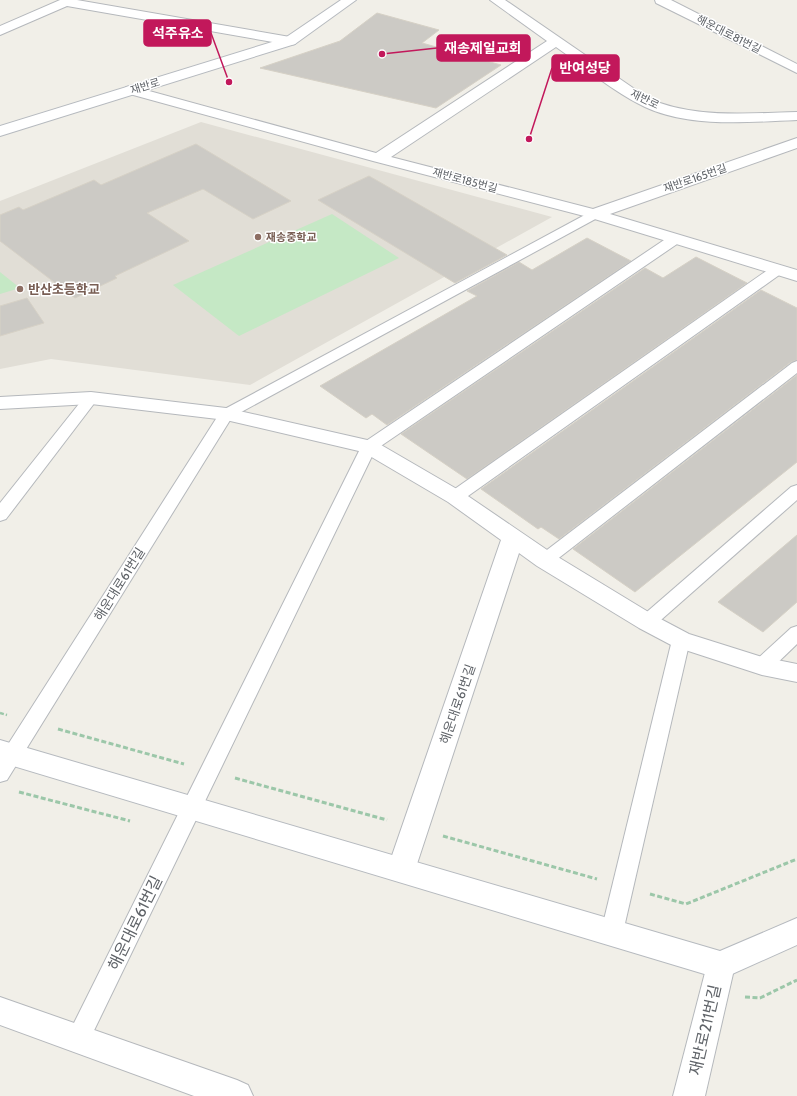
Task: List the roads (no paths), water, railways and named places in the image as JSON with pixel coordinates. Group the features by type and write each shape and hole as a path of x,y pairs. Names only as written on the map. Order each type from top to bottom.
{"street":[{"name":"재반로","path":"0,131 290,42 350,0"},
{"name":"재반로","path":"496,0 631,93 655,106 684,113 723,118 797,116"},
{"name":"해운대로81번길","path":"661,0 797,69"},
{"path":"0,31 67,1 290,42"},
{"path":"378,158 555,42"},
{"name":"재반로185번길","path":"131,90 378,158 594,214 797,276"},
{"name":"재반로165번길","path":"594,214 797,143"},
{"path":"0,403 91,398 226,414 369,447 455,497 545,560 647,622 681,640 762,666 797,673"},
{"name":"해운대로61번길","path":"401,870 513,538"},
{"name":"해운대로61번길","path":"4,760 192,808 721,964"},
{"path":"721,964 797,931"},
{"name":"재반로211번길","path":"690,1096 721,964"},
{"path":"0,1011 237,1096"}],"lane":[{"path":"226,414 594,214"},
{"path":"369,447 675,239"},
{"path":"455,497 777,270"},
{"path":"545,560 797,366"},
{"path":"0,515 91,398"},
{"name":"해운대로61번길","path":"4,760 226,414"},
{"name":"해운대로61번길","path":"78,1039 369,447"},
{"path":"647,622 797,491"},
{"path":"762,666 797,633"},
{"path":"612,932 681,640"}],"place":[{"name":"재송제일교회","path":"382,54"},
{"name":"석주유소","path":"229,82"},
{"name":"반여성당","path":"529,139"},
{"name":"재송중학교","path":"258,237"},
{"name":"반산초등학교","path":"20,289"}]}
